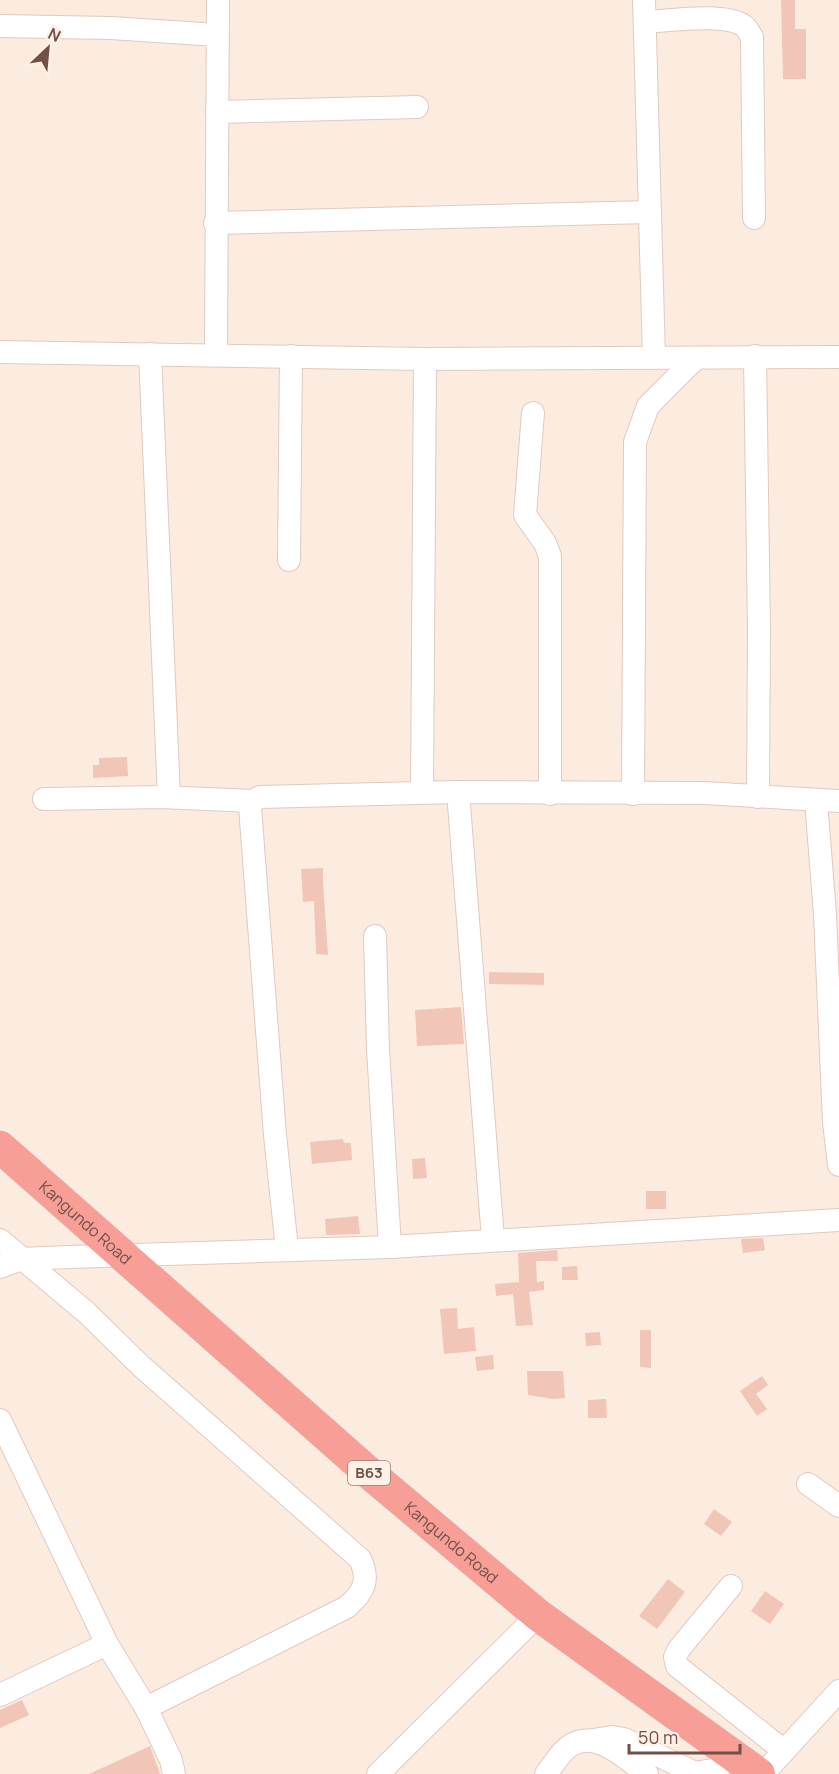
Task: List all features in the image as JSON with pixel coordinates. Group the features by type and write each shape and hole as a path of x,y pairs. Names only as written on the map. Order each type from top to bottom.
{"highway":[{"name":"Kangundo Road","path":"0,1147 368,1473 538,1615 761,1774"}],"street":[{"path":"216,355 218,0"},
{"path":"654,358 645,11 734,22 745,26 752,37 754,218"},
{"path":"0,26 111,28 217,35"},
{"path":"217,112 417,107"},
{"path":"215,223 650,212"},
{"path":"0,352 425,359 839,357"},
{"path":"150,354 169,797"},
{"path":"289,560 291,356"},
{"path":"755,356 759,573 758,797"},
{"path":"633,794 635,442 648,406 696,357"},
{"path":"422,793 425,359"},
{"path":"533,413 525,515 545,543 550,556 550,794"},
{"path":"458,792 493,1239"},
{"path":"287,1250 275,1135 250,807 253,801 261,796 458,792 704,793 839,801"},
{"path":"44,799 169,797 253,801"},
{"path":"816,801 825,914 834,1122 839,1164"},
{"path":"375,936 378,1049 390,1247"},
{"path":"0,1267 21,1259 390,1247 493,1239 839,1220"},
{"path":"2,1243 87,1313 141,1366 360,1559 365,1570 365,1584 361,1595 347,1607 146,1708"},
{"path":"0,1420 107,1644 146,1708 171,1760 174,1774"},
{"path":"808,1484 839,1506"},
{"path":"731,1586 679,1649 675,1657 676,1666 783,1750"},
{"path":"378,1774 538,1615"},
{"path":"0,1695 107,1644"},
{"path":"761,1774 839,1691"},
{"path":"546,1774 570,1745 612,1737 624,1739 695,1773 718,1769 722,1761 722,1747"},
{"path":"593,1740 608,1747 646,1774"}],"building":[{"path":"781,0 795,0 795,29 806,29 806,79 783,79"},
{"path":"127,757 128,776 93,778 93,765 99,765 99,758"},
{"path":"323,868 328,955 316,954 314,901 303,902 301,869"},
{"path":"489,972 544,973 544,985 489,984"},
{"path":"461,1007 464,1044 417,1046 415,1010"},
{"path":"343,1139 344,1143 351,1143 352,1160 312,1164 310,1142"},
{"path":"425,1158 427,1178 413,1179 412,1159"},
{"path":"646,1191 666,1191 666,1209 646,1209"},
{"path":"358,1216 360,1234 326,1235 325,1219"},
{"path":"763,1238 765,1250 743,1253 741,1239"},
{"path":"557,1250 558,1261 536,1261 537,1282 544,1281 544,1290 529,1292 533,1325 516,1326 513,1294 496,1296 495,1284 519,1282 518,1253"},
{"path":"577,1266 578,1280 562,1280 562,1267"},
{"path":"457,1308 458,1329 474,1327 476,1351 444,1354 440,1309"},
{"path":"640,1330 651,1330 651,1368 640,1367"},
{"path":"600,1332 601,1345 586,1346 585,1333"},
{"path":"493,1355 494,1369 477,1371 475,1357"},
{"path":"527,1371 563,1371 565,1398 553,1399 528,1395"},
{"path":"762,1376 768,1385 756,1394 767,1409 757,1416 740,1391"},
{"path":"606,1399 607,1418 588,1418 588,1400"},
{"path":"714,1509 732,1522 721,1536 704,1524"},
{"path":"668,1579 685,1592 657,1629 639,1616"},
{"path":"765,1591 784,1604 770,1624 751,1611"},
{"path":"22,1700 29,1715 0,1728 0,1710"},
{"path":"150,1746 160,1774 89,1774"}]}
